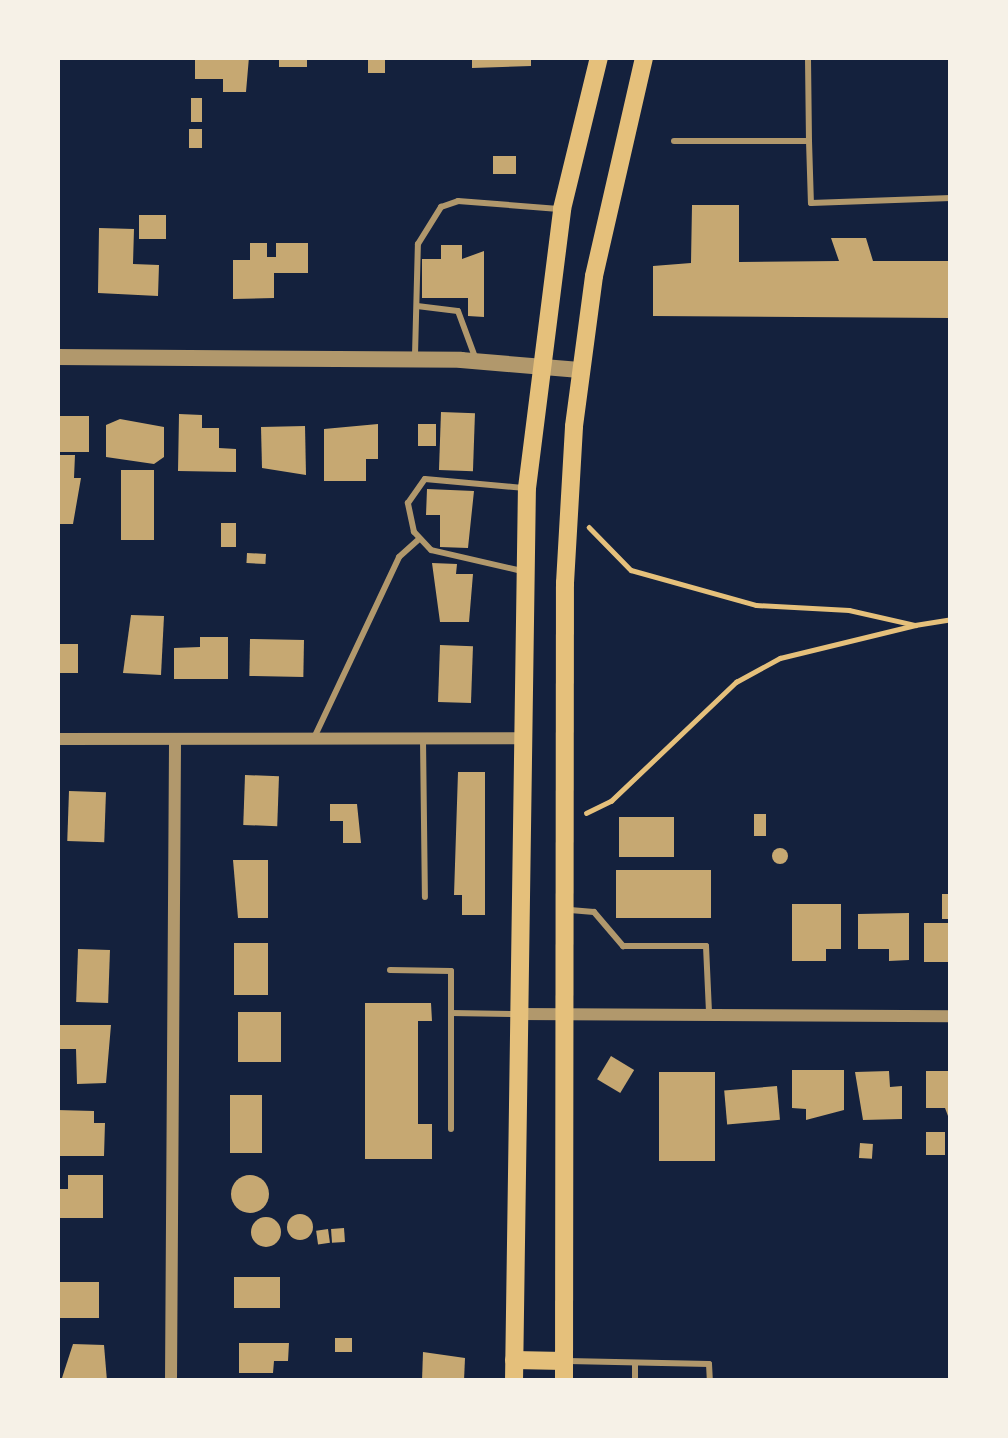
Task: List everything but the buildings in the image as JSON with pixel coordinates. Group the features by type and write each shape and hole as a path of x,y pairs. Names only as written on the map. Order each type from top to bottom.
{"main road":[{"path":"514,1381 527,488 562,209 599,57"},
{"path":"514,1360 564,1371 569,1090 562,1014 565,583 580,370 644,57"}],"street":[{"path":"57,357 415,358 580,370"},
{"path":"57,739 522,738"},
{"path":"171,1381 175,739"},
{"path":"517,1014 951,1016"}],"lane":[{"path":"808,57 811,203 951,198"},
{"path":"674,141 809,141"},
{"path":"415,358 418,244 441,207 458,201 562,209"},
{"path":"417,306 458,311 476,361"},
{"path":"524,571 441,554 419,539 409,498 425,479 527,488"},
{"path":"313,740 399,557 419,539"},
{"path":"423,740 424,897"},
{"path":"563,909 594,912 623,946 706,946 710,1012"},
{"path":"390,970 451,971 451,1129"},
{"path":"451,1013 517,1014"},
{"path":"564,1371 635,1363 709,1364 710,1381"},
{"path":"635,1363 635,1381"}],"path":[{"path":"586,522 631,570 786,611 849,610 915,625"},
{"path":"580,816 611,801 736,682 780,658 951,619"}]}
